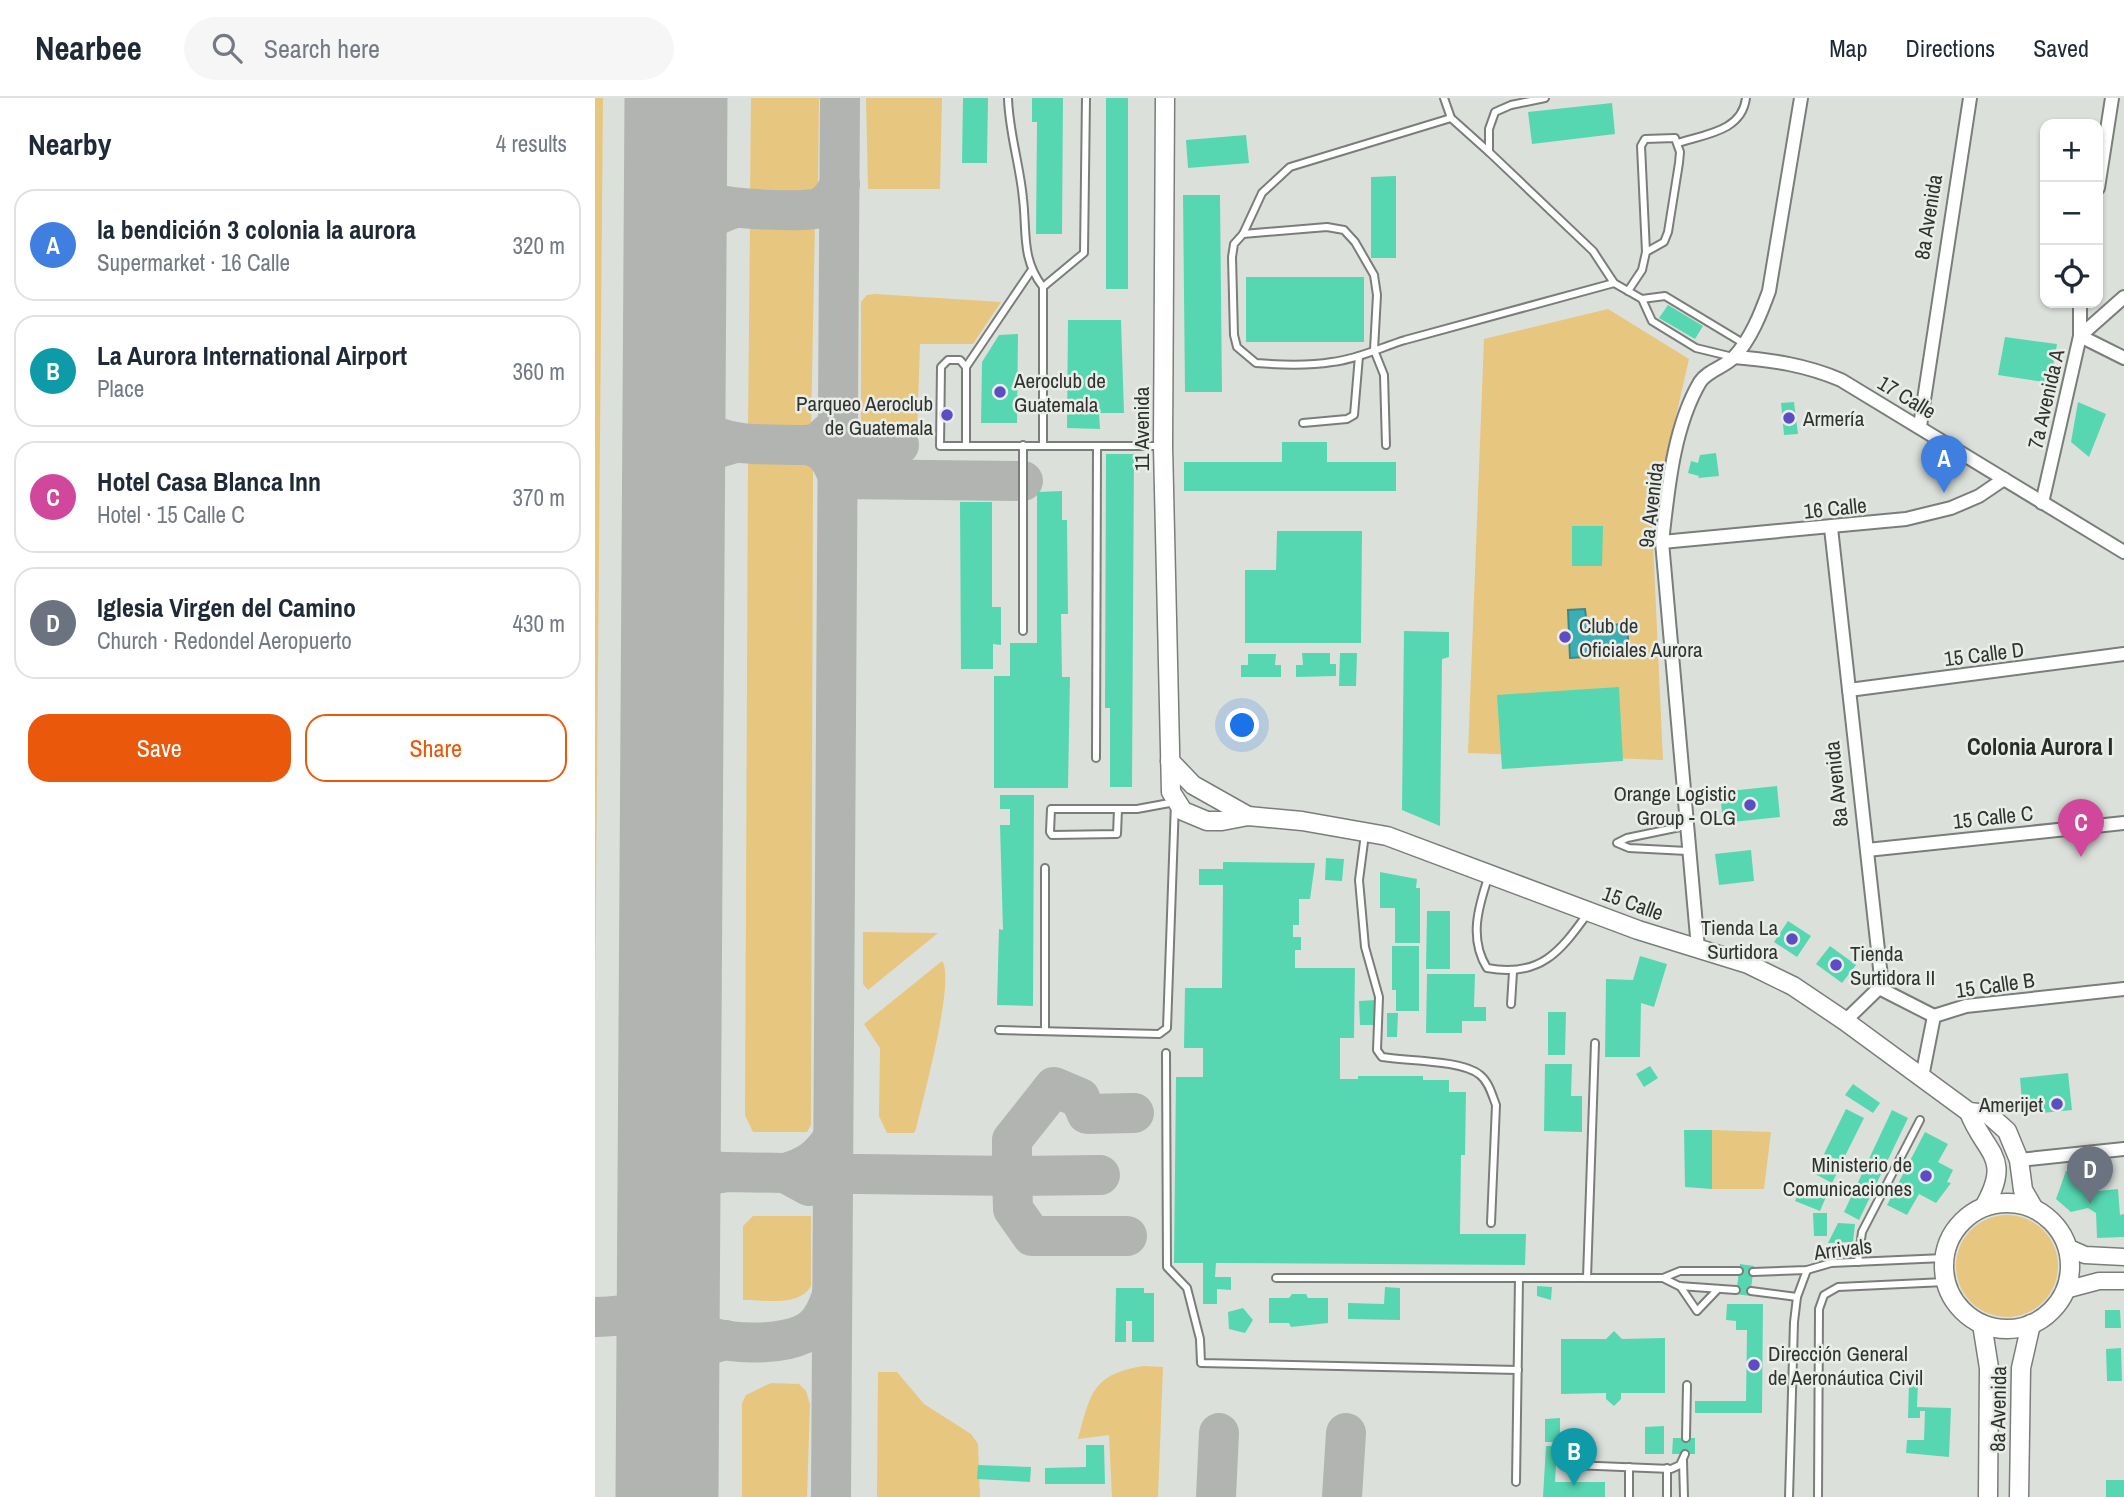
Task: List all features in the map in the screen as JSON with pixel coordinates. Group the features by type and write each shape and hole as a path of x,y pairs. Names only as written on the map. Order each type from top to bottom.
{"main road":[{"name":"11 Avenida","path":"1165,98 1163,446 1171,792 1175,802"},
{"path":"1170,761 1193,785 1248,816"},
{"path":"1175,802 1192,817 1207,821 1248,816"},
{"name":"15 Calle","path":"1248,816 1365,832 1398,840 1759,970 1793,986 1969,1112 1988,1114 1997,1121 2007,1131 2018,1160 2023,1190 2034,1209"},
{"name":"15 Calle","path":"1969,1112 1975,1128 1992,1148 1996,1163 1995,1188 1984,1207"},
{"path":"2018,1204 2034,1209 2049,1219 2067,1247 2069,1269 2065,1290 2051,1310 2031,1324 2007,1328 1982,1324 1963,1312 1945,1282 1944,1258 1957,1227 1984,1207 2018,1204"},
{"name":"8a Avenida","path":"1982,1324 1989,1368 1988,1497"},
{"name":"8a Avenida","path":"2019,1497 2021,1368 2031,1324"}],"street":[{"name":"9a Avenida","path":"1698,948 1685,826 1662,542 1668,489 1685,412 1702,379 1734,357 1758,319 1769,291 1801,98"},
{"name":"8a Avenida","path":"1920,426 1970,98"},
{"path":"2099,182 2112,98"},
{"path":"2124,297 2080,336 2124,358"},
{"name":"7a Avenida A","path":"2042,503 2080,336 2080,308"},
{"name":"17 Calle","path":"1743,343 1769,360"},
{"name":"17 Calle","path":"1734,357 1769,360 1815,369 1841,380 2124,552"},
{"name":"16 Calle","path":"1662,542 1906,519 1951,508 1979,496 2004,479"},
{"name":"8a Avenida","path":"1831,528 1881,977 1879,988"},
{"name":"15 Calle D","path":"1849,690 2124,654"},
{"name":"15 Calle C","path":"1867,850 2124,823"},
{"path":"1845,1021 1879,988 1934,1016"},
{"name":"15 Calle B","path":"1922,1077 1934,1016 1966,1006 2124,989"},
{"path":"2018,1160 2124,1149"},
{"path":"2067,1247 2085,1255 2124,1257"},
{"path":"2065,1290 2099,1281 2124,1280"}],"lane":[{"path":"1008,98 1009,129 1023,199 1024,247 1031,271 1043,287 1043,445"},
{"path":"1043,287 1084,253 1086,98"},
{"path":"1444,98 1451,118 1593,251 1614,283 1642,299 1665,296 1743,343"},
{"path":"1489,152 1489,129 1495,112 1511,105 1545,98"},
{"path":"1678,143 1737,121 1745,111 1746,98"},
{"path":"1451,118 1290,167 1262,193 1243,234 1234,244 1232,257 1237,347 1256,363 1332,362 1614,283"},
{"path":"1628,291 1641,270 1646,252 1641,146 1645,139 1675,138 1678,143 1679,163 1668,232 1664,242 1646,252"},
{"path":"1243,234 1313,227 1344,230 1355,242 1374,275 1377,295 1374,350 1384,375 1386,445"},
{"path":"966,445 967,367 1031,271"},
{"path":"1642,299 1651,321 1696,348 1734,357"},
{"path":"1303,423 1347,419 1354,415 1359,356"},
{"path":"967,367 960,360 948,359 941,367 940,446 1163,446"},
{"path":"1023,445 1023,631"},
{"path":"1096,758 1097,446"},
{"path":"999,1030 1159,1034 1167,1028 1175,802 1118,809 1051,809 1050,832 1052,835 1117,834 1118,809"},
{"path":"1685,826 1627,838 1617,843 1629,848 1688,851"},
{"path":"1365,832 1359,880 1365,947 1379,997 1377,1050 1382,1057 1469,1068 1482,1076 1496,1105 1490,1223"},
{"path":"1045,868 1045,1031"},
{"path":"1489,874 1478,911 1475,944 1487,968 1513,972 1557,953 1589,911"},
{"path":"1511,1004 1513,972"},
{"path":"1587,1278 1589,1142 1595,1043"},
{"path":"1166,1053 1167,1267 1187,1288 1200,1339 1201,1363 1518,1370"},
{"path":"1859,1262 1862,1232 1920,1120"},
{"name":"Arrivals","path":"1789,1497 1797,1297 1807,1270 1831,1263 1944,1258"},
{"path":"1753,1272 1807,1270"},
{"path":"1276,1278 1663,1278 1679,1271 1739,1271"},
{"path":"1516,1482 1519,1278"},
{"path":"1663,1278 1679,1286 1737,1290"},
{"path":"1818,1497 1819,1309 1823,1296 1838,1287 1945,1282"},
{"path":"1679,1286 1697,1311 1718,1289"},
{"path":"1751,1291 1797,1297"},
{"path":"1686,1438 1687,1385"},
{"path":"1573,1465 1667,1468 1677,1467 1684,1458 1684,1497"},
{"path":"1629,1467 1629,1497"},
{"path":"1667,1468 1667,1497"}],"shaded area":[{"path":"595,98 603,98 595,1008"},
{"path":"751,98 819,98 818,188 814,196 750,198"},
{"path":"866,98 942,98 940,189 868,189"},
{"path":"750,220 815,221 811,430 748,431"},
{"path":"867,295 1001,302 973,344 920,344 917,434 861,433 861,302"},
{"name":"Club de Oficiales Aurora","path":"1608,309 1689,359 1652,521 1663,760 1468,753 1484,339"},
{"path":"748,460 803,460 810,464 813,471 811,1125 807,1132 753,1132 745,1115"},
{"path":"863,932 938,933 868,990 863,984"},
{"path":"942,961 945,991 942,1015 916,1129 914,1133 887,1133 879,1116 880,1048 864,1024"},
{"path":"1712,1130 1771,1132 1764,1189 1712,1189"},
{"path":"2007,1215 2027,1219 2043,1230 2054,1246 2058,1266 2054,1286 2043,1302 2027,1313 2007,1317 1987,1313 1971,1302 1960,1286 1956,1266 1960,1246 1971,1230 1987,1219"},
{"path":"753,1216 811,1216 811,1286 806,1293 781,1301 743,1300 743,1226"},
{"path":"1144,1366 1163,1367 1158,1497 1112,1497 1109,1435 1078,1439 1091,1397 1104,1380 1114,1374"},
{"path":"878,1372 897,1372 924,1404 971,1434 978,1444 980,1497 877,1497"},
{"path":"771,1383 799,1384 806,1391 810,1404 807,1497 742,1497 742,1403 746,1395"}],"water":[{"path":"1585,609 1587,626 1627,624 1629,654 1570,658 1568,610"}],"building":[{"path":"963,98 988,98 987,163 962,163"},
{"path":"1032,98 1063,98 1062,234 1036,234 1037,122 1032,122"},
{"path":"1106,98 1128,98 1128,289 1106,289"},
{"path":"1612,103 1615,134 1532,144 1528,112"},
{"path":"1246,135 1249,163 1188,168 1186,140"},
{"path":"1396,176 1396,258 1371,258 1371,177"},
{"path":"1183,195 1220,195 1222,392 1185,392"},
{"path":"1246,277 1364,277 1364,342 1246,342"},
{"path":"1668,305 1703,326 1695,339 1659,318"},
{"path":"1068,320 1121,320 1124,413 1099,413 1100,429 1067,428"},
{"name":"Aeroclub de Guatemala","path":"1018,334 1017,423 981,423 982,362 999,335"},
{"path":"2005,337 2057,344 2050,383 1998,375"},
{"name":"Armería","path":"1794,402 1798,434 1784,435 1781,403"},
{"path":"2078,402 2106,414 2089,457 2071,442"},
{"path":"1282,442 1327,442 1327,462 1396,462 1396,491 1184,491 1184,462 1282,462"},
{"path":"1716,453 1719,476 1698,478 1699,476 1688,473 1691,461 1698,463 1700,455"},
{"path":"1106,454 1134,454 1132,787 1110,787 1110,708 1105,708"},
{"path":"1062,491 1062,520 1067,520 1068,614 1061,614 1062,677 1070,677 1068,788 994,788 994,676 1010,676 1010,643 1037,643 1037,492"},
{"path":"960,502 992,502 992,607 1001,607 1001,645 993,644 993,669 961,669"},
{"path":"1572,526 1603,526 1602,566 1572,566"},
{"path":"1277,531 1362,531 1361,643 1245,643 1245,570 1276,570"},
{"path":"1404,631 1449,632 1449,657 1442,659 1440,826 1402,810"},
{"path":"1302,653 1330,653 1330,664 1336,664 1336,676 1296,677 1296,665 1303,665"},
{"path":"1340,653 1357,653 1356,686 1339,686"},
{"path":"1248,654 1276,654 1275,665 1281,665 1281,677 1241,677 1241,665 1248,665"},
{"path":"1619,687 1623,761 1502,769 1497,695"},
{"name":"Orange Logistic Group - OLG","path":"1777,786 1780,817 1723,823 1720,792"},
{"path":"1000,795 1034,795 1033,1006 997,1005 999,929 1003,930 1000,825 1010,825 1010,809 1000,809"},
{"path":"1751,850 1754,881 1719,885 1715,854"},
{"path":"1326,858 1344,859 1342,881 1325,880"},
{"path":"1223,862 1315,863 1310,899 1299,899 1299,925 1293,925 1293,937 1301,937 1301,950 1295,950 1295,968 1355,968 1354,1038 1340,1038 1340,1079 1358,1079 1358,1076 1423,1076 1423,1080 1449,1080 1449,1092 1466,1092 1465,1155 1461,1155 1460,1234 1526,1234 1525,1265 1216,1263 1215,1277 1231,1277 1231,1290 1217,1289 1217,1304 1203,1304 1203,1263 1174,1263 1176,1077 1203,1077 1203,1048 1184,1048 1185,988 1222,988 1223,885 1199,885 1199,869 1223,869"},
{"path":"1380,872 1417,879 1416,888 1420,888 1420,943 1395,943 1395,908 1380,908"},
{"path":"1427,911 1450,911 1450,969 1426,969"},
{"name":"Tienda La Surtidora","path":"1788,921 1811,936 1797,957 1774,942"},
{"path":"1392,946 1419,946 1419,1011 1396,1011 1396,990 1392,990"},
{"name":"Tienda Surtidora II","path":"1830,946 1856,965 1842,983 1816,964"},
{"path":"1640,956 1667,964 1654,1007 1641,1003 1640,1057 1605,1057 1606,979 1633,980"},
{"path":"1427,974 1475,974 1474,1007 1486,1007 1486,1021 1462,1021 1462,1033 1426,1033"},
{"path":"1376,1000 1377,1025 1360,1025 1359,1001"},
{"path":"1548,1012 1566,1012 1565,1055 1548,1055"},
{"path":"1387,1013 1398,1013 1397,1037 1387,1037"},
{"path":"1545,1064 1572,1064 1571,1096 1582,1096 1582,1132 1544,1131"},
{"path":"1650,1066 1658,1078 1644,1087 1636,1074"},
{"path":"2068,1073 2072,1110 2042,1113 2041,1100 2022,1102 2020,1078"},
{"path":"1853,1084 1880,1103 1873,1113 1845,1095"},
{"path":"1846,1109 1864,1118 1842,1162 1824,1154"},
{"path":"1892,1110 1908,1118 1859,1220 1844,1212"},
{"path":"1684,1130 1712,1130 1712,1189 1685,1187"},
{"name":"Ministerio de Comunicaciones","path":"1925,1132 1948,1144 1938,1162 1953,1170 1947,1182 1951,1183 1936,1203 1919,1194 1907,1215 1887,1205"},
{"path":"1821,1163 1838,1171 1832,1183 1815,1174"},
{"path":"2094,1169 2098,1191 2118,1189 2120,1215 2124,1214 2124,1237 2097,1238 2096,1213 2088,1208 2071,1212 2056,1199 2066,1171"},
{"path":"1801,1187 1826,1197 1820,1211 1795,1201"},
{"path":"1813,1213 1827,1213 1827,1236 1814,1236"},
{"path":"1838,1223 1855,1224 1853,1242 1828,1243"},
{"path":"1740,1264 1754,1266 1750,1296 1736,1294"},
{"path":"1537,1286 1552,1287 1551,1300 1537,1296"},
{"path":"1385,1287 1400,1288 1400,1320 1348,1319 1348,1303 1384,1304"},
{"path":"1116,1288 1144,1288 1144,1293 1154,1293 1154,1342 1132,1342 1132,1321 1126,1321 1126,1342 1115,1342"},
{"path":"1292,1294 1306,1294 1308,1298 1328,1298 1328,1323 1291,1327 1289,1323 1269,1323 1269,1298 1289,1298"},
{"path":"1727,1304 1763,1304 1762,1413 1695,1413 1695,1401 1746,1401 1747,1330 1736,1330 1736,1321 1726,1320"},
{"path":"1243,1308 1253,1320 1245,1333 1229,1329 1228,1312"},
{"path":"2105,1310 2120,1310 2121,1328 2105,1328"},
{"path":"1614,1331 1622,1339 1665,1338 1665,1393 1621,1393 1621,1399 1614,1406 1606,1399 1606,1393 1561,1394 1561,1339 1606,1339"},
{"path":"2121,1348 2122,1381 2107,1381 2106,1349"},
{"path":"1909,1383 1918,1383 1917,1407 1951,1408 1949,1457 1906,1453 1907,1440 1924,1440 1925,1411 1920,1411 1920,1418 1908,1418"},
{"path":"1560,1418 1560,1442 1545,1442 1545,1419"},
{"path":"1664,1426 1664,1454 1645,1454 1645,1427"},
{"path":"1673,1438 1695,1438 1695,1454 1672,1454"},
{"path":"1086,1445 1104,1445 1105,1484 1045,1484 1045,1468 1086,1467"},
{"path":"1546,1446 1557,1446 1555,1482 1605,1482 1605,1497 1543,1497"},
{"path":"978,1465 1031,1467 1030,1482 977,1479"},
{"path":"2106,1480 2124,1480 2124,1497 2106,1497"}],"taxiway":[{"path":"831,1497 840,98"},
{"path":"676,151 693,188 705,199 720,205 766,210 819,208 834,195 840,184"},
{"path":"675,259 692,233 706,221 735,208"},
{"path":"674,373 682,399 692,418 705,431 721,439 739,443 807,445 819,443 829,433"},
{"path":"673,492 682,470 695,457 735,443"},
{"path":"840,443 899,445"},
{"path":"807,445 824,453 839,479 1023,481"},
{"path":"1100,1175 1012,1176 1012,1140 1054,1087 1080,1098 1087,1114 1134,1113"},
{"path":"833,1138 813,1161 785,1173 1012,1176 1013,1209 1032,1236 1127,1236"},
{"path":"669,1140 679,1156 691,1165 724,1172"},
{"path":"669,1197 678,1184 691,1178 727,1172 785,1173 809,1186"},
{"path":"595,1317 617,1316 646,1309 662,1296 668,1287"},
{"path":"668,1295 678,1317 687,1327 714,1338 751,1342 769,1342 802,1335 820,1321 832,1295"},
{"path":"668,1385 677,1366 689,1354 726,1340"},
{"path":"1216,1497 1219,1433"},
{"path":"1342,1497 1346,1433"}],"runway":[{"path":"667,1497 676,98"}],"place":[{"name":"Aeroclub de Guatemala","path":"1000,392"},
{"name":"Parqueo Aeroclub de Guatemala","path":"947,415"},
{"name":"Armería","path":"1789,418"},
{"name":"la bendición 3 colonia la aurora","path":"1944,493"},
{"name":"Club de Oficiales Aurora","path":"1565,637"},
{"name":"Orange Logistic Group - OLG","path":"1750,805"},
{"name":"Hotel Casa Blanca Inn","path":"2081,857"},
{"name":"Tienda La Surtidora","path":"1792,939"},
{"name":"Tienda Surtidora II","path":"1836,965"},
{"name":"Amerijet","path":"2057,1104"},
{"name":"Ministerio de Comunicaciones","path":"1926,1176"},
{"name":"Iglesia Virgen del Camino","path":"2090,1204"},
{"name":"Dirección General de Aeronáutica Civil","path":"1754,1365"},
{"name":"La Aurora International Airport","path":"1574,1486"}],"district":[{"name":"Colonia Aurora I","path":"2040,746"}]}
